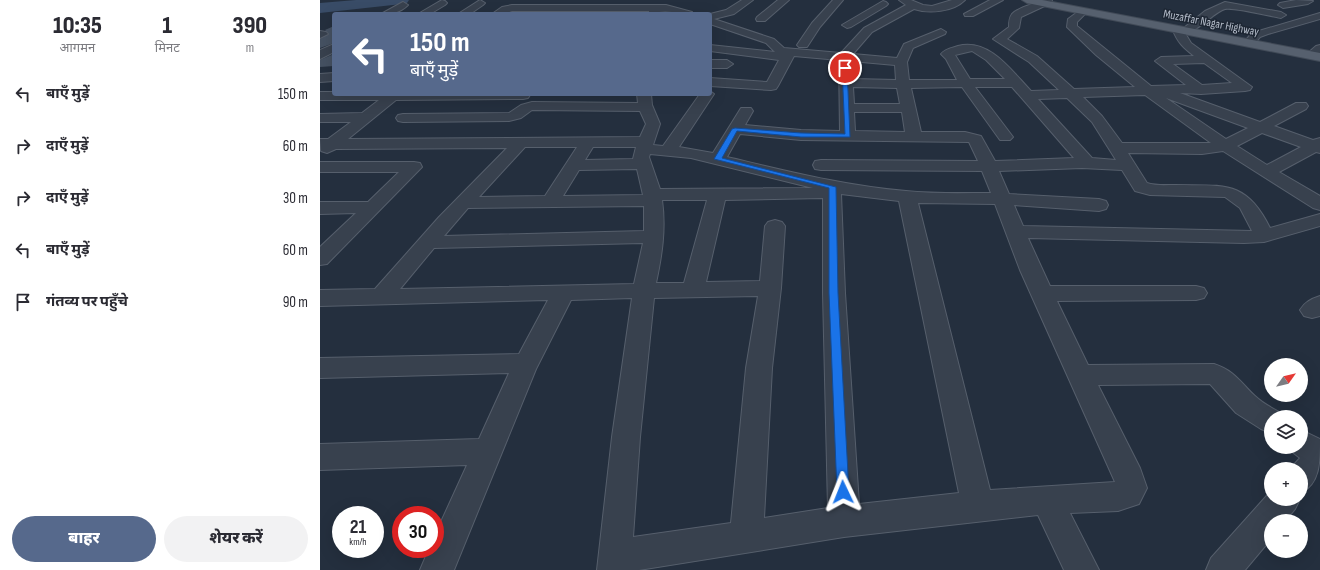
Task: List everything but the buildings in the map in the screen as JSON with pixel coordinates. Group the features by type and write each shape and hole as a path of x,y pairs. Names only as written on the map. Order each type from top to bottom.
{"main road":[{"name":"Muzaffar Nagar Highway","path":"1027,0 1318,53"},
{"name":"Muzaffar Nagar Highway","path":"1044,2 1083,11 1318,53"}],"street":[{"path":"603,11 615,0"},
{"path":"712,16 730,12 748,0"},
{"path":"761,19 784,0"},
{"path":"803,45 816,25 838,0"},
{"path":"847,25 891,0"},
{"path":"904,0 930,10 936,10 960,0"},
{"path":"969,14 998,0"},
{"path":"1282,10 1308,1 1306,0"},
{"path":"1044,2 1017,15 1014,18 1014,28 999,39 1033,59 1072,94 1106,131 1138,184 1145,189 1224,192 1233,194 1256,215 1264,236"},
{"path":"1270,2 1282,10"},
{"path":"426,12 442,3"},
{"path":"466,12 480,3"},
{"path":"390,12 403,5"},
{"path":"848,136 845,56 868,30 914,5"},
{"path":"1027,95 1201,90 1245,87 1204,59 1187,45 1181,37 1184,29 1225,5 1320,15"},
{"path":"501,12 512,8 564,11 656,11 671,9 681,12"},
{"path":"1083,11 1072,21 1072,27 1225,146 1320,204"},
{"path":"1251,41 1256,35 1320,15"},
{"path":"712,22 773,43 777,49 789,54"},
{"path":"914,136 903,84 901,62 908,46 941,32"},
{"path":"320,55 332,48"},
{"path":"712,48 736,52 845,56 901,62"},
{"path":"1005,137 966,84 955,62 947,54 970,48 976,49 998,64 1087,163"},
{"path":"712,84 736,52"},
{"path":"320,55 332,54"},
{"path":"712,87 771,86 789,54"},
{"path":"1201,90 1161,61 1204,59"},
{"path":"712,64 727,64"},
{"path":"845,83 1016,83"},
{"path":"1153,91 1318,146"},
{"path":"320,96 332,96"},
{"path":"324,147 391,96"},
{"path":"417,144 470,96"},
{"path":"554,106 562,96"},
{"path":"668,150 704,96"},
{"path":"404,118 509,117 515,116 523,108 529,106 645,101 653,124 644,151 653,198 655,219 654,237 644,290 626,437 615,564 746,537 844,521 978,506 1128,494 1132,488 1129,478 1082,375 1030,269 1017,232 990,166 973,138 801,135 741,120 718,159"},
{"path":"1116,148 1202,149 1225,146 1301,106"},
{"path":"846,108 908,108"},
{"path":"320,118 365,117"},
{"path":"324,147 417,144 588,142 644,151"},
{"path":"550,202 588,142"},
{"path":"382,296 463,203 520,143"},
{"path":"1266,172 1318,146"},
{"path":"574,165 644,151 668,150 691,153 907,197 1099,205"},
{"path":"463,203 550,202 717,195 990,166 1087,163 1126,165"},
{"path":"320,168 414,167 374,207 323,254"},
{"path":"829,182 844,521"},
{"path":"693,290 717,195"},
{"path":"907,197 978,506"},
{"path":"320,208 374,207"},
{"path":"1017,232 1264,236 1320,220"},
{"path":"746,537 759,368 770,288 775,226"},
{"path":"429,242 654,237"},
{"path":"320,298 770,288"},
{"path":"437,570 487,452 527,364 564,292"},
{"path":"1043,294 1196,293"},
{"path":"320,368 527,364"},
{"path":"1082,375 1214,374 1223,379 1246,404 1264,416"},
{"path":"1308,447 1320,456 1308,471"},
{"path":"320,457 487,452"},
{"path":"1047,500 1082,570"},
{"path":"1224,570 1278,506"}],"waterway":[{"path":"320,8 402,0"}],"route":[{"path":"843,492 834,293 832,187 718,159 735,129 782,134 848,136 845,68"}]}
